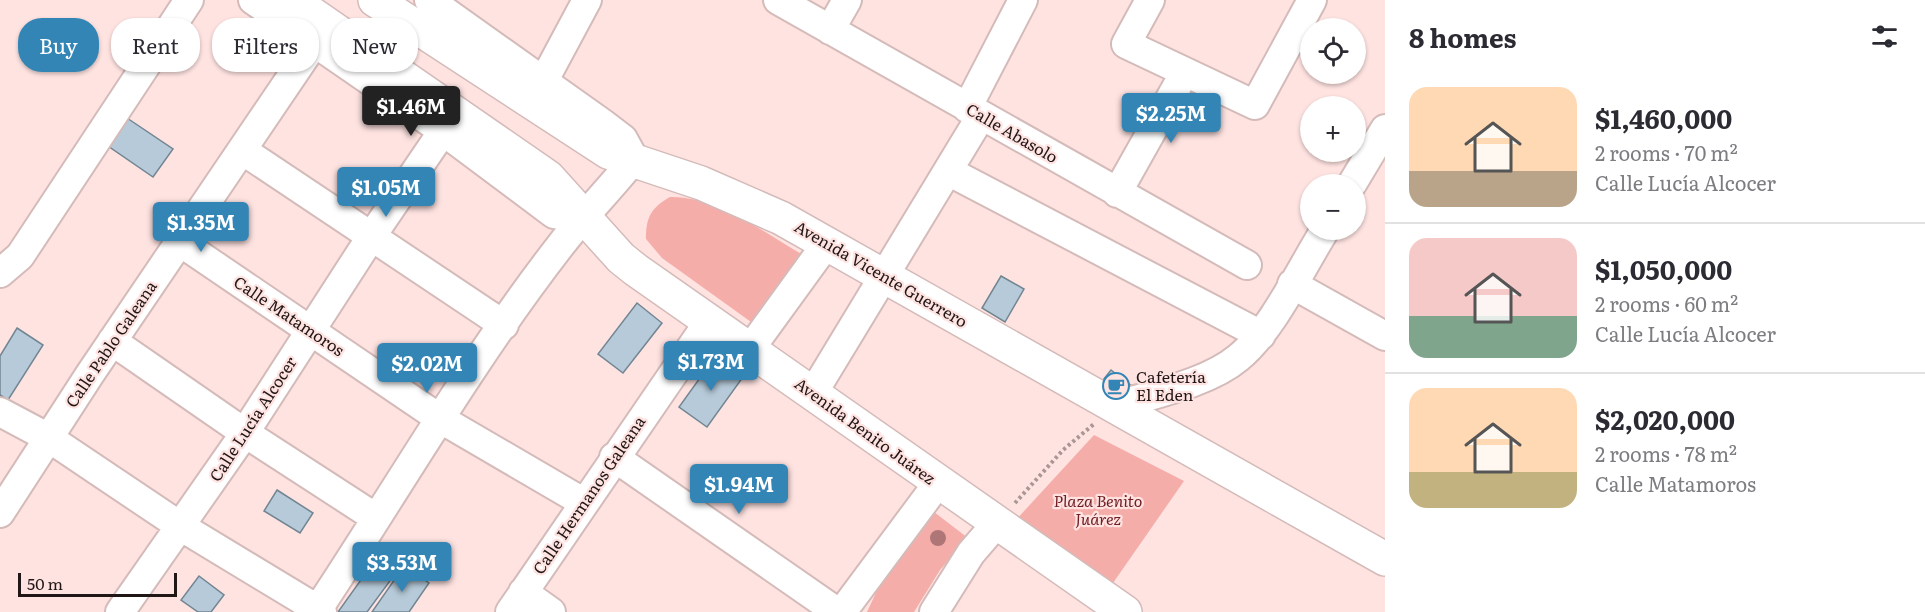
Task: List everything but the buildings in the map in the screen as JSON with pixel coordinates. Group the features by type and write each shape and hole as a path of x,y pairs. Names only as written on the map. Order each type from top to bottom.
{"main road":[{"name":"Avenida Benito Juárez","path":"292,0 539,171 586,218 621,258 996,524 1125,612"},
{"name":"Avenida Vicente Guerrero","path":"375,0 537,92 608,152 701,183 781,218 1385,559"}],"street":[{"path":"0,273 20,256 189,0"},
{"path":"252,0 279,18"},
{"path":"429,0 537,92 587,0"},
{"name":"Calle Abasolo","path":"778,0 1247,265"},
{"path":"830,30 847,0"},
{"path":"813,393 948,171 1023,0"},
{"path":"1150,0 1126,44 1255,105 1312,0"},
{"path":"319,45 554,213 586,218"},
{"name":"Calle Pablo Galeana","path":"0,513 112,341 295,72"},
{"path":"1117,193 1185,72"},
{"path":"1358,174 1385,129"},
{"name":"Calle Lucía Alcocer","path":"120,612 245,433 442,131"},
{"path":"242,150 504,325"},
{"path":"0,412 50,438 180,526 318,611 439,418 561,245 586,218 633,159"},
{"path":"948,171 1261,335"},
{"path":"1115,406 1198,380 1238,359 1261,335 1318,240"},
{"name":"Calle Matamoros","path":"180,242 439,418 583,502"},
{"path":"750,349 828,243"},
{"path":"1292,284 1385,336"},
{"name":"Calle Hermanos Galeana","path":"516,602 710,320"},
{"path":"112,341 245,433 376,518"},
{"path":"615,457 839,612 938,483"},
{"path":"934,612 971,553 996,524"},
{"path":"516,602 551,612"}],"path":[{"path":"996,524 1063,450 1115,406"}],"green space":[{"path":"670,197 688,198 723,209 805,256 758,327 662,258 646,239 651,214 658,205"},
{"name":"Plaza Benito Juárez","path":"1094,435 1184,481 1113,583 1014,522"},
{"path":"934,512 968,538 940,570 914,612 867,612 880,584"}],"place":[{"name":"Cafetería El Eden","path":"1116,386"}]}
